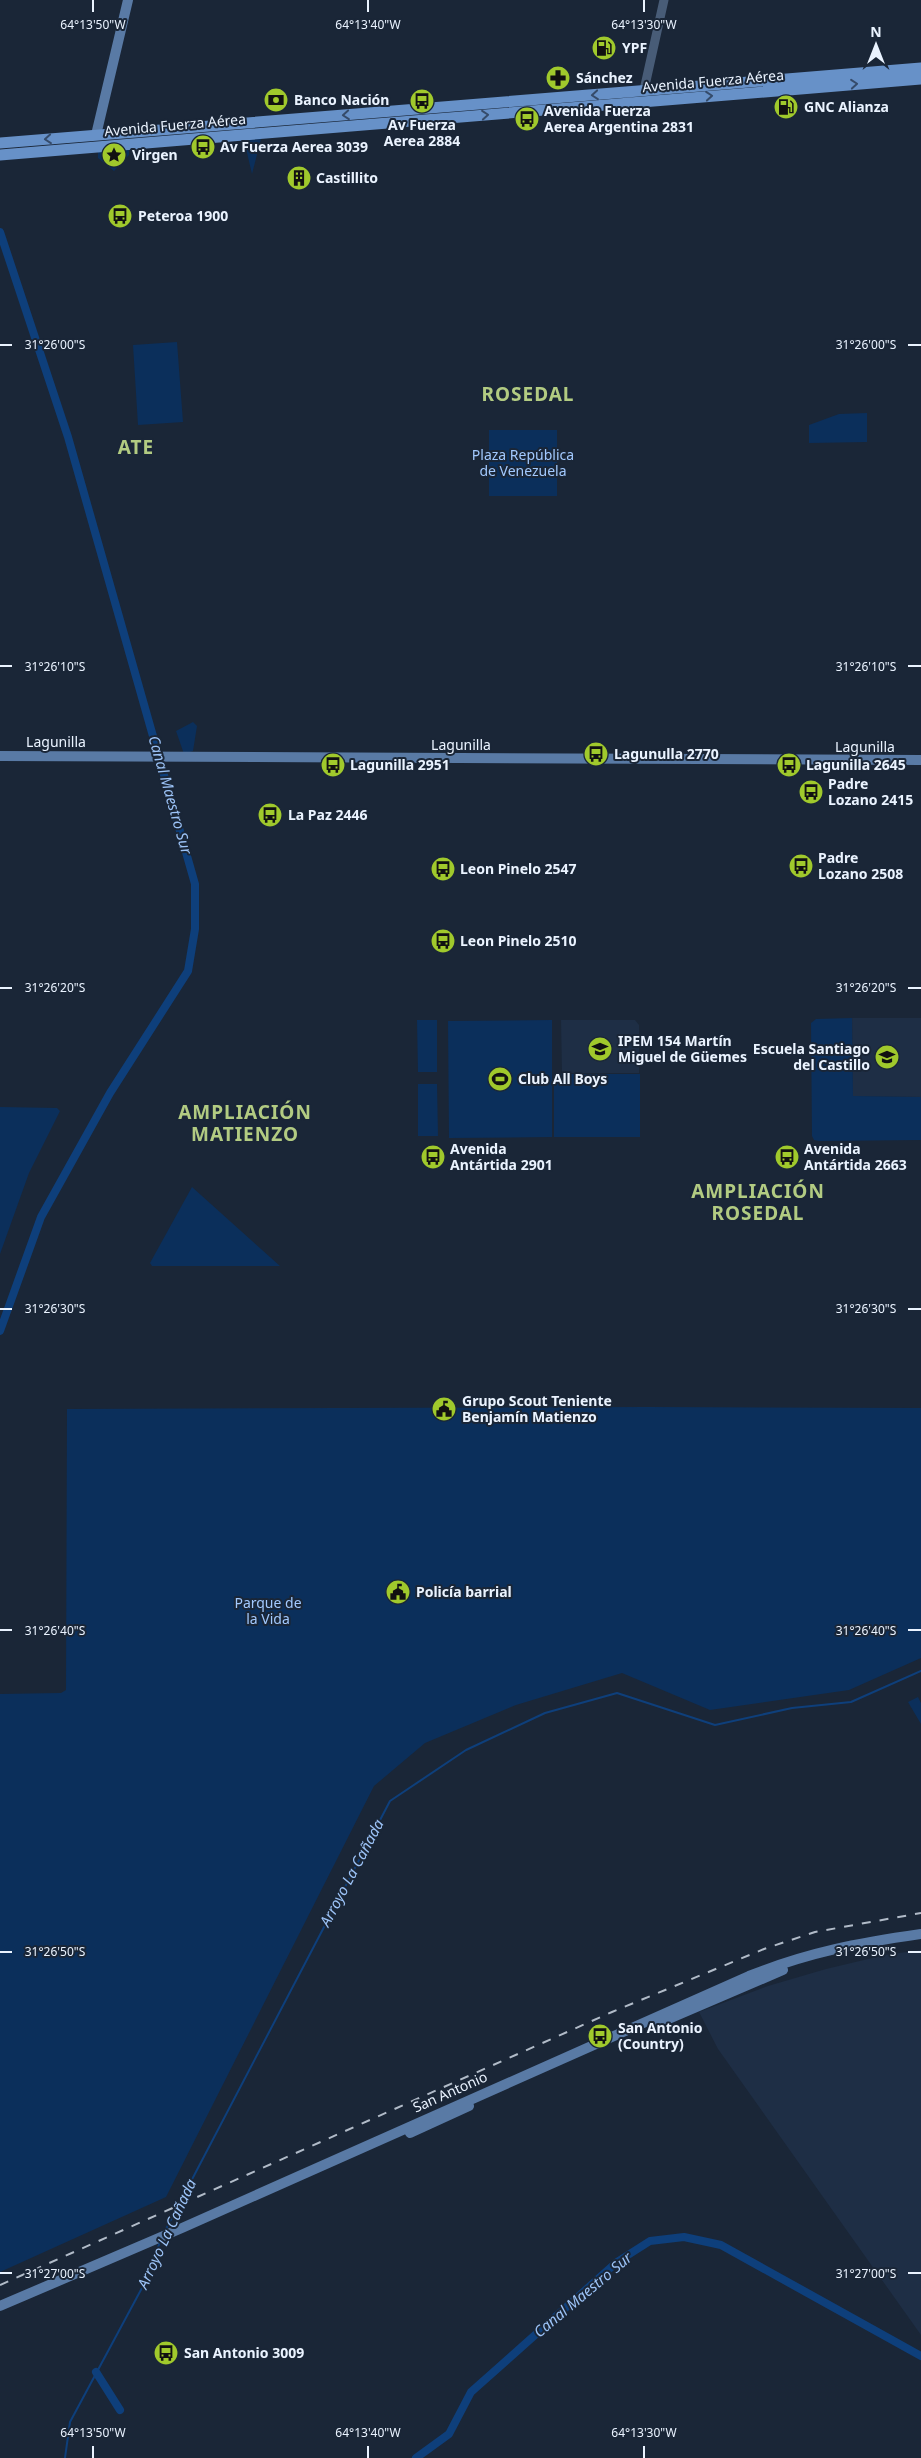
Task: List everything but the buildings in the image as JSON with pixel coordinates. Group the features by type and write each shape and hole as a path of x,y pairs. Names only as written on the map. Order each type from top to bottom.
{"main road":[{"path":"96,135 128,0"},
{"name":"Avenida Fuerza Aérea","path":"0,143 921,68"},
{"name":"Avenida Fuerza Aérea","path":"0,155 921,79"},
{"name":"Lagunilla","path":"0,756 921,760"},
{"name":"San Antonio","path":"0,2312 456,2104 774,1966 832,1948 921,1934"},
{"name":"San Antonio","path":"0,2306 147,2246 171,2239 775,1973 832,1955 921,1941"}],"street":[{"path":"644,90 664,0"},
{"path":"94,147 96,135"}],"shaded area":[{"name":"Escuela Santiago del Castillo","path":"852,1018 921,1018 921,1097 853,1096"},
{"name":"IPEM 154 Martín Miguel de Güemes","path":"561,1020 635,1020 639,1025 639,1073 562,1073"},
{"path":"921,1950 921,2335 718,2049 699,2012 768,1986 826,1969 885,1955"}],"green space":[{"path":"261,139 252,174 244,140"},
{"path":"129,147 129,155 114,171 98,158 98,150"},
{"path":"177,342 183,422 138,425 133,345"},
{"path":"867,413 867,442 809,443 809,425 839,414"},
{"name":"Plaza República de Venezuela","path":"489,430 557,430 557,496 489,496"},
{"path":"193,722 197,726 193,751 184,754 176,731"},
{"path":"852,1018 853,1096 921,1097 921,1140 814,1140 812,1136 811,1023 816,1019"},
{"path":"417,1020 437,1020 437,1072 418,1072"},
{"name":"Club All Boys","path":"552,1020 552,1137 449,1138 448,1021"},
{"path":"554,1074 640,1074 640,1137 554,1137"},
{"path":"418,1084 437,1084 438,1136 418,1136"},
{"path":"0,1107 57,1108 60,1111 29,1173 0,1254"},
{"path":"192,1187 280,1266 152,1266 150,1263"},
{"name":"Parque de la Vida","path":"921,1408 921,1658 849,1690 710,1710 622,1673 516,1705 425,1743 374,1786 166,2197 0,2272 0,1694 61,1693 66,1690 67,1409"},
{"path":"918,1697 921,1703 921,1724 908,1702"}],"waterway":[{"name":"Canal Maestro Sur","path":"0,232 68,437 195,884 195,929 188,971 110,1093 41,1217 0,1331"},
{"name":"Arroyo La Cañada","path":"165,2231 390,1801 466,1750 545,1713 617,1693 715,1725 792,1708 851,1702 921,1671"},
{"name":"Canal Maestro Sur","path":"416,2458 449,2434 471,2392 617,2262 650,2241 684,2237 721,2245 921,2356"},
{"name":"Arroyo La Cañada","path":"65,2458 70,2422 143,2286 160,2242"},
{"path":"96,2372 120,2410"}],"railway":[{"path":"0,2285 612,2012 764,1949 815,1932 921,1913"}],"place":[{"name":"YPF","path":"604,48"},
{"name":"Sánchez","path":"558,78"},
{"name":"Banco Nación","path":"276,100"},
{"name":"Av Fuerza Aerea 2884","path":"422,101"},
{"name":"GNC Alianza","path":"786,107"},
{"name":"Avenida Fuerza Aerea Argentina 2831","path":"527,119"},
{"name":"Av Fuerza Aerea 3039","path":"203,147"},
{"name":"Virgen","path":"114,155"},
{"name":"Castillito","path":"299,178"},
{"name":"Peteroa 1900","path":"120,216"},
{"name":"Lagunulla 2770","path":"596,754"},
{"name":"Lagunilla 2951","path":"333,765"},
{"name":"Lagunilla 2645","path":"789,765"},
{"name":"Padre Lozano 2415","path":"811,792"},
{"name":"La Paz 2446","path":"270,815"},
{"name":"Padre Lozano 2508","path":"801,866"},
{"name":"Leon Pinelo 2547","path":"443,869"},
{"name":"Leon Pinelo 2510","path":"443,941"},
{"name":"IPEM 154 Martín Miguel de Güemes","path":"600,1049"},
{"name":"Escuela Santiago del Castillo","path":"887,1057"},
{"name":"Club All Boys","path":"500,1079"},
{"name":"Avenida Antártida 2901","path":"433,1157"},
{"name":"Avenida Antártida 2663","path":"787,1157"},
{"name":"Grupo Scout Teniente Benjamín Matienzo","path":"444,1409"},
{"name":"Policía barrial","path":"398,1592"},
{"name":"San Antonio (Country)","path":"600,2036"},
{"name":"San Antonio 3009","path":"166,2353"}],"district":[{"name":"ROSEDAL","path":"528,394"},
{"name":"ATE","path":"136,447"},
{"name":"AMPLIACIÓN MATIENZO","path":"245,1123"},
{"name":"AMPLIACIÓN ROSEDAL","path":"758,1202"}]}
